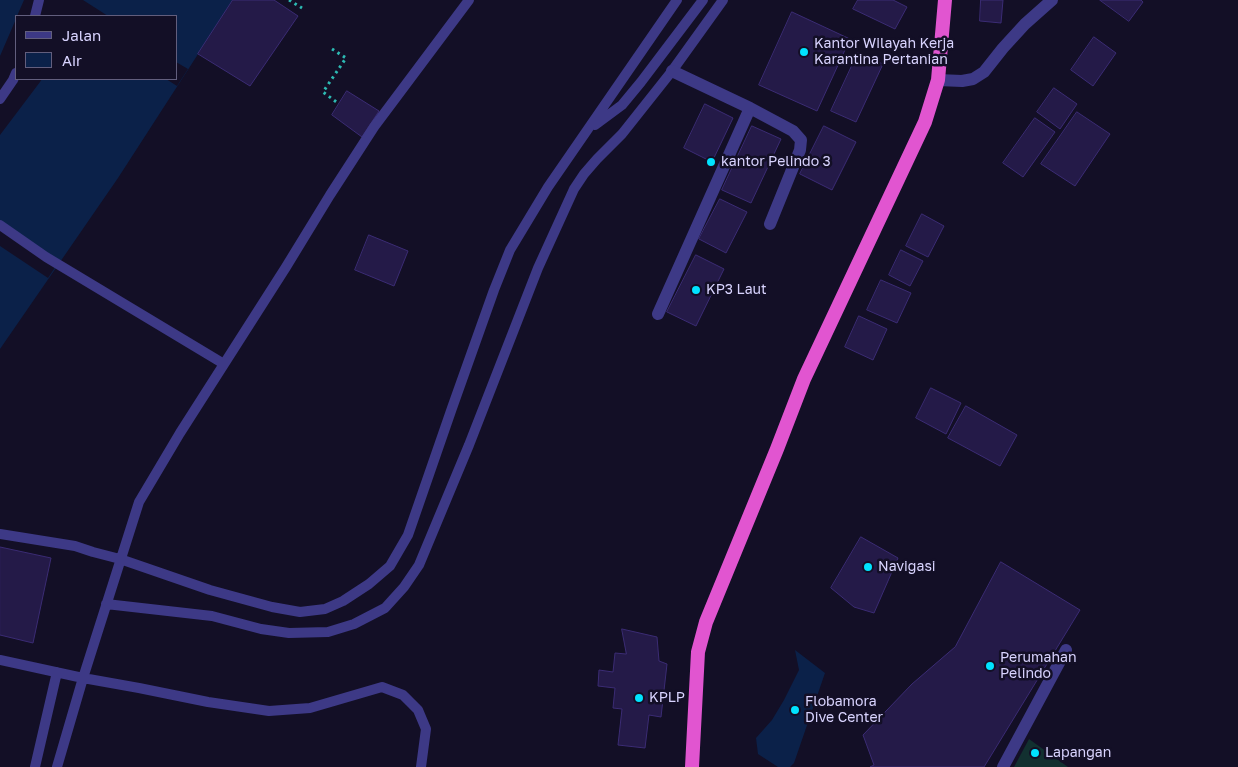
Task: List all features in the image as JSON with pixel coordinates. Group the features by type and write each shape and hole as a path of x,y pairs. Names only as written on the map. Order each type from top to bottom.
{"highway":[{"path":"692,767 698,652 706,622 804,379 925,122 938,80 945,0"}],"street":[{"path":"938,80 972,80 984,72 1025,24 1052,0"},
{"path":"672,71 750,108 793,131 801,140 800,150 770,224"},
{"path":"658,314 750,108"},
{"path":"1003,767 1066,650"}],"lane":[{"path":"35,15 39,0"},
{"path":"57,767 139,502 330,195 374,128 469,0"},
{"path":"0,534 75,546 120,559 210,590 272,607 300,612 325,609 344,601 369,584 390,566 408,535 494,290 510,250 548,187 676,0"},
{"path":"586,133 622,104 635,90 703,0"},
{"path":"106,604 212,616 260,630 289,633 328,632 354,624 385,608 404,587 419,565 469,445 538,268 574,190 589,169 622,134 672,71 724,0"},
{"path":"0,99 15,75"},
{"path":"0,225 46,257 224,364"},
{"path":"0,660 208,702 269,710 310,708 382,687 403,695 418,710 426,729 421,767"},
{"path":"35,767 57,672"}],"path":[{"path":"289,0 302,8"},
{"path":"332,49 346,58 323,92 339,104"}],"green space":[{"name":"Lapangan","path":"1029,739 1068,767 1014,767"}],"water":[{"path":"0,0 233,0 118,178 0,349"},
{"name":"Flobamora Dive Center","path":"795,650 825,673 794,763 790,767 778,767 758,754 756,738 772,720 799,670"}],"pier":[{"path":"24,0 83,0 106,15 17,15"},
{"path":"15,21 15,80 41,80 0,135 0,56"},
{"path":"178,63 188,69 177,86 168,80 178,80"},
{"path":"0,221 58,263 48,278 0,246"}],"building":[{"path":"233,0 274,0 298,16 250,86 198,54"},
{"path":"858,0 893,0 907,7 895,29 853,9"},
{"path":"981,0 1003,0 1001,23 980,21"},
{"path":"1100,0 1141,0 1143,2 1129,21"},
{"path":"792,12 850,39 817,111 759,85"},
{"path":"1094,37 1116,53 1093,86 1071,70"},
{"path":"858,53 883,64 856,122 831,111"},
{"path":"1054,88 1077,104 1060,129 1037,112"},
{"path":"347,91 379,111 362,137 332,115"},
{"path":"705,104 733,118 712,162 684,148"},
{"path":"1077,112 1110,134 1075,186 1041,164"},
{"path":"1035,118 1055,132 1023,177 1003,163"},
{"path":"752,126 781,139 751,203 722,190"},
{"path":"824,126 856,142 832,190 800,174"},
{"path":"720,199 747,212 726,253 699,239"},
{"path":"922,214 944,226 928,257 906,246"},
{"path":"369,235 408,251 394,286 355,270"},
{"path":"901,250 923,261 910,286 889,275"},
{"name":"KP3 Laut","path":"696,255 724,269 696,326 667,312"},
{"path":"881,280 911,293 897,323 867,310"},
{"path":"859,316 887,329 873,360 845,347"},
{"path":"931,388 961,403 946,434 916,418"},
{"path":"966,406 1017,435 1000,466 948,438"},
{"name":"Navigasi","path":"861,537 898,558 874,613 854,607 831,588"},
{"path":"0,547 51,558 33,643 0,635"},
{"name":"Perumahan Pelindo","path":"1001,562 1080,610 984,767 870,767 874,765 863,735 912,684 955,647"},
{"name":"KPLP","path":"622,629 657,637 659,661 667,664 661,717 649,715 645,748 618,745 622,709 613,708 615,688 598,686 599,670 613,672 615,653 626,654"}],"place":[{"name":"Kantor Wilayah Kerja Karantina Pertanian","path":"804,52"},
{"name":"kantor Pelindo 3","path":"711,162"},
{"name":"KP3 Laut","path":"696,290"},
{"name":"Navigasi","path":"868,567"},
{"name":"Perumahan Pelindo","path":"990,666"},
{"name":"KPLP","path":"639,698"},
{"name":"Flobamora Dive Center","path":"795,710"},
{"name":"Lapangan","path":"1035,753"}]}
